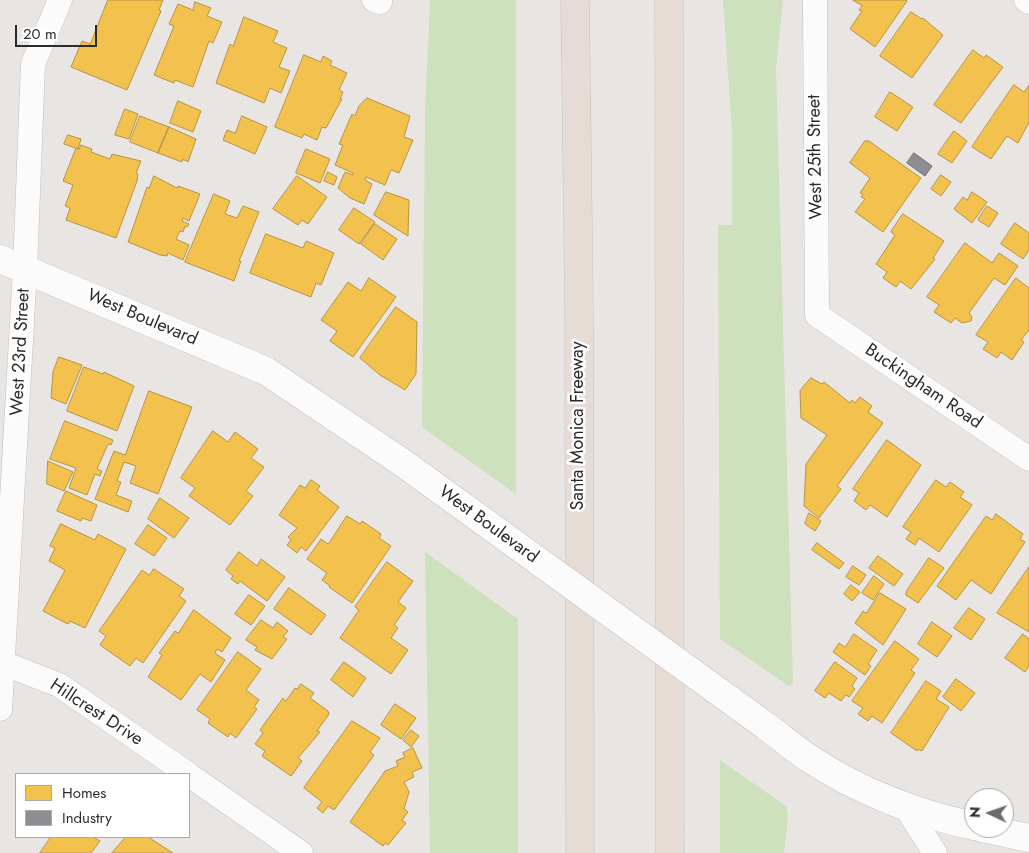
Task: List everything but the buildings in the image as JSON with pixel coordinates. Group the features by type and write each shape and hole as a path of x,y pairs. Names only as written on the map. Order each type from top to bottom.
{"highway":[{"name":"Santa Monica Freeway","path":"575,0 579,304 580,853"},
{"path":"669,0 670,853"}],"street":[{"name":"West 23rd Street","path":"0,709 1,662 25,269 33,64 60,0"},
{"name":"West 25th Street","path":"815,0 817,315"},
{"name":"West Boulevard","path":"0,259 266,370 403,463 814,761 905,806"},
{"name":"Buckingham Road","path":"817,315 1029,458"},
{"name":"Hillcrest Drive","path":"1,662 59,685 185,773"},
{"name":"Hillcrest Drive","path":"190,776 301,853"},
{"path":"905,806 964,823"},
{"path":"905,806 935,853"},
{"path":"1014,835 1029,838"}],"green space":[{"path":"430,0 516,0 516,494 422,427 425,113"},
{"path":"723,0 783,0 776,69 793,684 789,686 720,639 718,225 732,225 732,132"},
{"path":"425,552 518,619 518,853 430,853"},
{"path":"720,760 786,806 788,817 784,853 720,853"}]}
